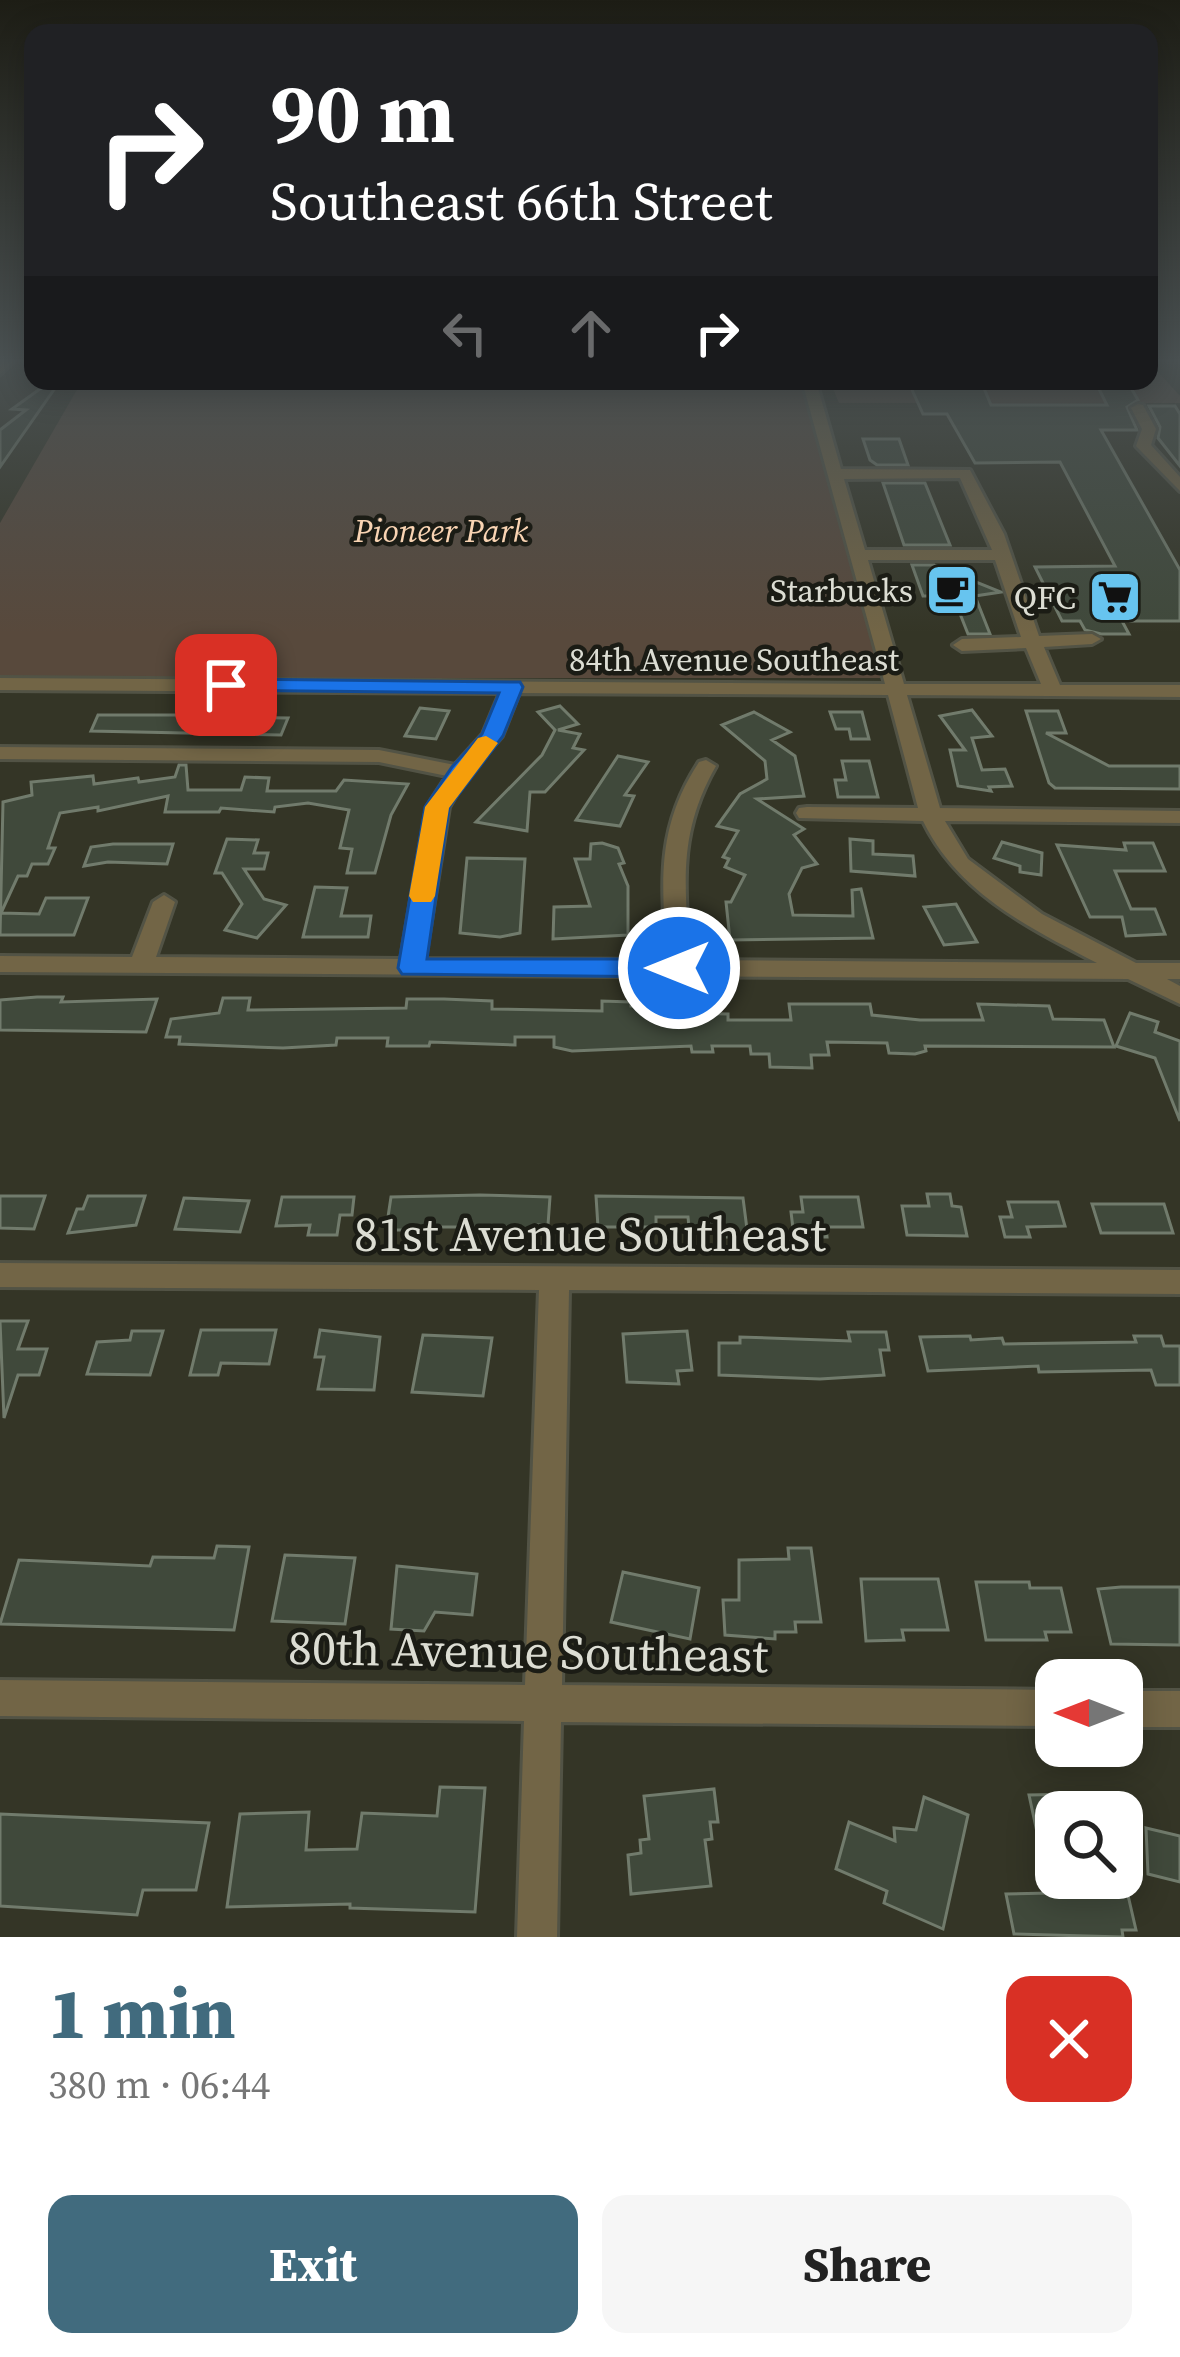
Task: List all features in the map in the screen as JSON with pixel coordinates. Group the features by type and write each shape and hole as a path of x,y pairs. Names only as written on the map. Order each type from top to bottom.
{"street":[{"path":"830,452 931,815 947,848 974,878 1180,997"},
{"path":"1149,452 1180,486"},
{"path":"836,474 965,473 996,534 1053,690"},
{"path":"860,556 1000,555"},
{"path":"962,645 1092,639"},
{"name":"84th Avenue Southeast","path":"0,684 1180,691"},
{"path":"412,968 432,823 443,794 492,736 512,687"},
{"path":"0,753 379,756 460,772"},
{"path":"679,968 673,846 686,796 706,766"},
{"path":"807,813 1180,817"},
{"path":"141,965 164,902"},
{"path":"0,964 1180,970"},
{"name":"81st Avenue Southeast","path":"0,1275 1180,1282"},
{"path":"537,1937 554,1280"},
{"name":"80th Avenue Southeast","path":"0,1698 1035,1708"},
{"path":"1143,1708 1180,1709"}],"green space":[{"name":"Pioneer Park","path":"41,452 821,452 883,678 0,678 0,523"}],"building":[{"path":"867,452 904,452 908,465 877,465"},
{"path":"969,452 1114,452 1180,570 1180,621 1122,621 1129,634 1101,634 1085,630 1080,621 1062,621 1035,567 1115,566 1060,462 975,463"},
{"path":"883,483 925,483 950,545 904,545"},
{"path":"912,565 934,565 1001,592 975,596 990,634 968,634 953,596 923,596"},
{"path":"560,706 578,724 558,730 580,734 573,748 584,750 545,792 530,792 527,831 476,822 542,755 555,730 538,712"},
{"path":"420,708 449,711 436,739 405,736"},
{"path":"182,709 226,709 223,717 288,718 281,735 91,731 98,715 180,715"},
{"path":"972,710 992,736 972,738 982,770 1005,769 1012,786 989,787 991,791 958,786 950,750 965,750 940,716"},
{"path":"1026,711 1058,711 1066,733 1046,733 1109,766 1180,766 1180,789 1055,788 1049,783"},
{"path":"754,712 790,732 772,740 795,756 804,796 757,799 804,829 794,835 817,864 802,868 789,894 793,915 853,916 852,890 861,889 873,938 730,940 726,902 731,902 745,875 725,867 729,859 723,857 738,831 717,826 740,794 767,779 765,761 722,725"},
{"path":"830,712 862,712 869,739 851,739 849,729 836,729"},
{"path":"618,756 648,762 625,795 634,796 620,826 576,820"},
{"path":"842,761 869,761 878,797 838,797 835,780 846,780"},
{"path":"179,765 186,765 188,790 241,790 245,777 269,778 267,791 336,791 344,780 408,784 391,815 375,873 347,873 352,849 340,848 349,810 308,803 275,807 274,812 221,808 219,812 165,812 168,796 98,811 98,807 60,813 48,848 55,848 48,864 32,864 27,876 18,876 1,913 39,914 46,898 88,898 74,935 0,935 3,802 32,795 31,782 93,776 94,784 138,778 139,782 175,777"},
{"path":"227,839 258,840 254,853 268,853 264,869 244,869 264,899 286,905 257,938 225,930 242,904 222,873 215,873"},
{"path":"850,839 873,841 873,854 913,856 915,876 851,871"},
{"path":"1002,842 1042,853 1041,875 1020,872 1020,866 994,858"},
{"path":"1124,843 1153,843 1165,871 1115,871 1131,909 1155,909 1165,934 1126,936 1122,917 1090,917 1057,845 1126,850"},
{"path":"173,844 167,864 84,866 91,847"},
{"path":"591,844 618,848 624,863 619,864 628,886 628,935 553,939 554,907 590,906 575,859 590,859"},
{"path":"467,858 525,859 520,933 500,937 460,933"},
{"path":"315,887 347,888 341,916 371,916 368,937 303,937"},
{"path":"956,904 977,942 944,945 924,907"},
{"path":"63,997 61,1002 157,999 146,1032 0,1030 0,1000"},
{"path":"223,998 250,998 248,1010 406,1008 407,999 444,999 492,1001 492,1009 602,1011 602,1001 631,1002 631,1006 681,1006 681,1013 728,1014 728,1020 791,1020 789,1004 870,1004 872,1015 920,1020 983,1020 978,1004 1049,1006 1053,1019 1104,1020 1114,1047 925,1046 926,1051 915,1054 889,1053 887,1043 827,1042 829,1055 811,1055 812,1068 770,1067 769,1054 751,1054 750,1046 712,1046 713,1052 692,1052 691,1046 572,1051 554,1047 554,1037 515,1037 515,1045 430,1042 429,1046 387,1046 388,1038 337,1038 336,1045 283,1048 179,1044 180,1037 166,1037 171,1019 219,1013"},
{"path":"1130,1013 1158,1022 1155,1032 1180,1041 1180,1121 1155,1058 1116,1046"},
{"path":"927,1194 950,1194 952,1206 961,1207 967,1236 907,1235 902,1206 929,1206"},
{"path":"0,1196 45,1196 34,1229 0,1228"},
{"path":"88,1196 145,1196 136,1225 68,1233"},
{"path":"596,1196 743,1198 748,1237 726,1237 726,1231 715,1227 689,1227 688,1217 656,1217 656,1227 598,1227"},
{"path":"282,1197 354,1197 352,1215 340,1215 337,1235 308,1235 310,1225 276,1226"},
{"path":"391,1197 550,1197 548,1225 538,1225 537,1236 511,1235 512,1227 428,1227 427,1241 409,1240 410,1230 386,1230"},
{"path":"801,1197 858,1197 863,1227 826,1227 827,1237 794,1237 791,1212 803,1212"},
{"path":"184,1198 249,1201 240,1232 175,1229"},
{"path":"1008,1202 1058,1202 1065,1226 1027,1227 1030,1237 1005,1237 1000,1217 1012,1217"},
{"path":"1092,1204 1164,1204 1173,1233 1101,1233"},
{"path":"0,1321 28,1321 18,1349 47,1349 39,1375 18,1375 4,1418"},
{"path":"201,1330 276,1330 269,1364 221,1363 218,1375 190,1375"},
{"path":"320,1330 380,1337 374,1390 318,1389 324,1357 315,1357"},
{"path":"132,1331 163,1331 150,1375 87,1374 97,1342 130,1340"},
{"path":"687,1331 692,1370 677,1371 679,1384 627,1382 623,1334"},
{"path":"848,1332 886,1332 889,1350 880,1350 884,1375 820,1379 719,1375 719,1343 740,1343 740,1337 850,1341"},
{"path":"423,1335 492,1338 483,1396 412,1392"},
{"path":"970,1336 971,1340 1002,1338 1004,1344 1136,1342 1134,1336 1161,1336 1164,1346 1180,1346 1180,1385 1156,1385 1151,1370 1039,1372 1038,1366 928,1371 920,1337"},
{"path":"217,1546 249,1547 234,1630 0,1624 19,1560 150,1566 153,1557 214,1558"},
{"path":"788,1548 811,1548 821,1622 795,1622 796,1632 775,1632 775,1639 725,1635 723,1600 739,1600 739,1560 789,1559"},
{"path":"285,1555 355,1558 345,1624 272,1621"},
{"path":"397,1566 477,1574 472,1615 435,1612 424,1631 391,1629"},
{"path":"623,1572 699,1588 690,1639 611,1622"},
{"path":"861,1579 938,1579 948,1630 902,1630 904,1640 866,1641"},
{"path":"976,1582 1029,1582 1030,1588 1061,1588 1071,1632 1045,1632 1047,1640 986,1640"},
{"path":"1180,1587 1180,1645 1111,1644 1098,1589"},
{"path":"440,1787 485,1788 475,1912 350,1908 350,1904 227,1907 240,1814 309,1812 306,1850 357,1849 362,1813 437,1816"},
{"path":"714,1789 718,1822 710,1822 712,1839 705,1840 711,1886 631,1894 628,1855 641,1853 640,1840 649,1839 644,1796"},
{"path":"924,1797 968,1815 943,1929 884,1903 887,1891 836,1869 849,1822 895,1841 894,1828 916,1830"},
{"path":"0,1814 209,1823 196,1890 143,1890 137,1915 0,1906"},
{"path":"1146,1828 1180,1836 1180,1882 1148,1874"},
{"path":"1035,1893 1035,1899 1129,1899 1136,1930 1122,1930 1123,1937 1014,1934 1006,1894"}],"slow traffic":[{"path":"422,896 437,807 486,743"}],"place":[{"name":"Starbucks","path":"952,590"},
{"name":"QFC","path":"1115,597"}],"route":[{"path":"226,685 512,687 492,736 437,807 412,968 679,968"}]}
